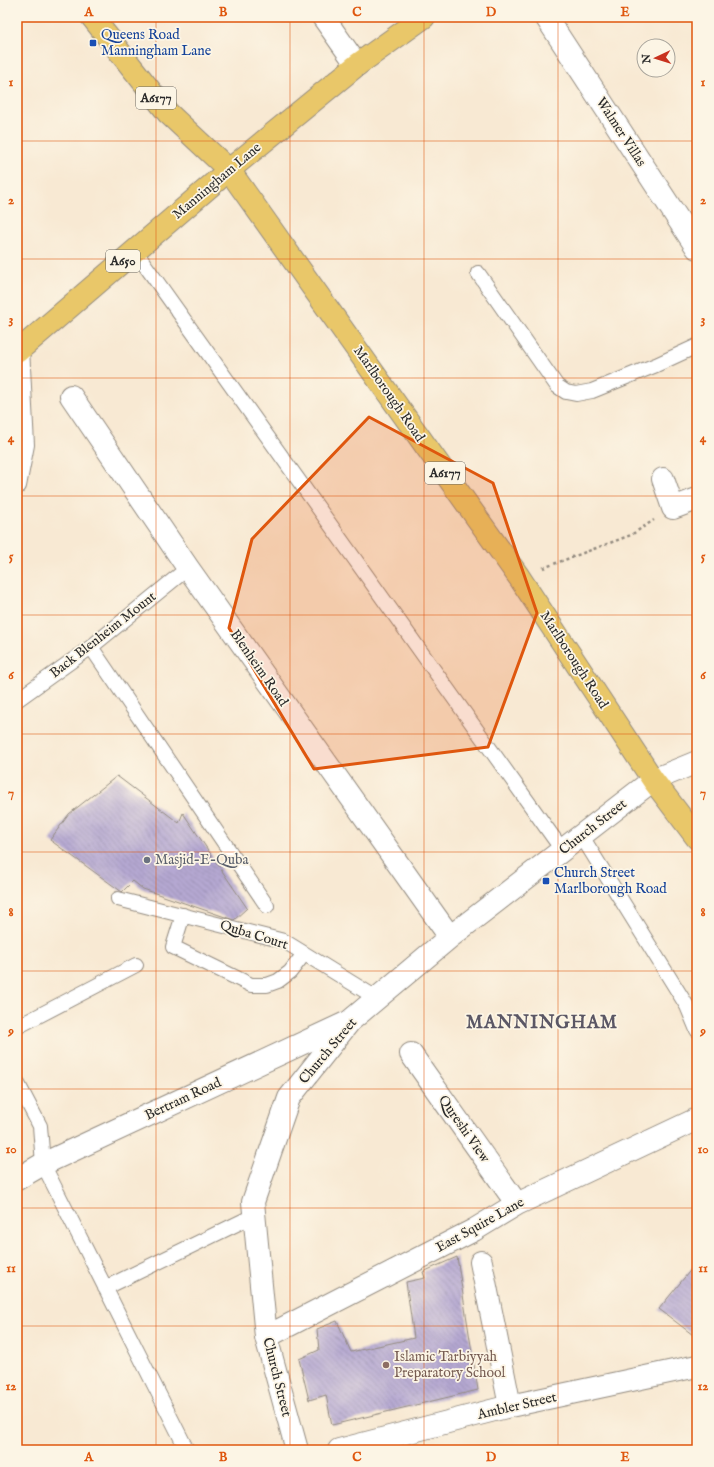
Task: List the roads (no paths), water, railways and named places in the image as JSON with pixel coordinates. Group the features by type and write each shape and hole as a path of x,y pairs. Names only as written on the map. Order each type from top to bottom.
{"main road":[{"name":"A6177","path":"92,17 168,113 229,170"},
{"name":"Manningham Lane","path":"20,350 229,170 357,65 424,17"},
{"name":"Marlborough Road","path":"229,170 519,577 653,780"},
{"name":"A6177","path":"653,780 697,838"}],"street":[{"path":"323,17 357,65"},
{"name":"Walmer Villas","path":"546,17 697,248"},
{"name":"Blenheim Road","path":"71,396 188,568 450,937"},
{"path":"663,479 673,508 697,499"},
{"name":"Church Street","path":"297,1450 266,1337 253,1202 289,1098 350,1021 450,937 653,780 697,762"},
{"name":"Bertram Road","path":"17,1179 43,1164 350,1021"},
{"name":"Qureshi View","path":"411,1054 517,1204"},
{"name":"East Squire Lane","path":"266,1337 474,1230 517,1204 697,1119"},
{"path":"481,1262 510,1406"},
{"name":"Ambler Street","path":"339,1450 510,1406 697,1366"}],"lane":[{"path":"135,251 563,851"},
{"path":"478,273 558,386 566,392 576,394 592,391 656,365 697,346"},
{"path":"17,487 19,486 27,445 20,350"},
{"name":"Back Blenheim Mount","path":"17,700 91,647 188,568"},
{"path":"91,647 267,906"},
{"path":"581,835 687,1006 697,1030"},
{"name":"Quba Court","path":"118,899 284,941 378,999"},
{"path":"183,915 173,947 251,985 267,985 278,981 290,972 304,954"},
{"path":"17,1027 136,965"},
{"path":"17,1082 40,1126 43,1164 188,1450"},
{"path":"105,1288 255,1215"}],"place":[{"name":"Queens Road Manningham Lane","path":"93,43"},
{"name":"Masjid-E-Quba","path":"147,860"},
{"name":"Church Street Marlborough Road","path":"546,881"},
{"name":"Islamic Tarbiyyah Preparatory School","path":"386,1365"}],"district":[{"name":"MANNINGHAM","path":"542,1023"}]}
